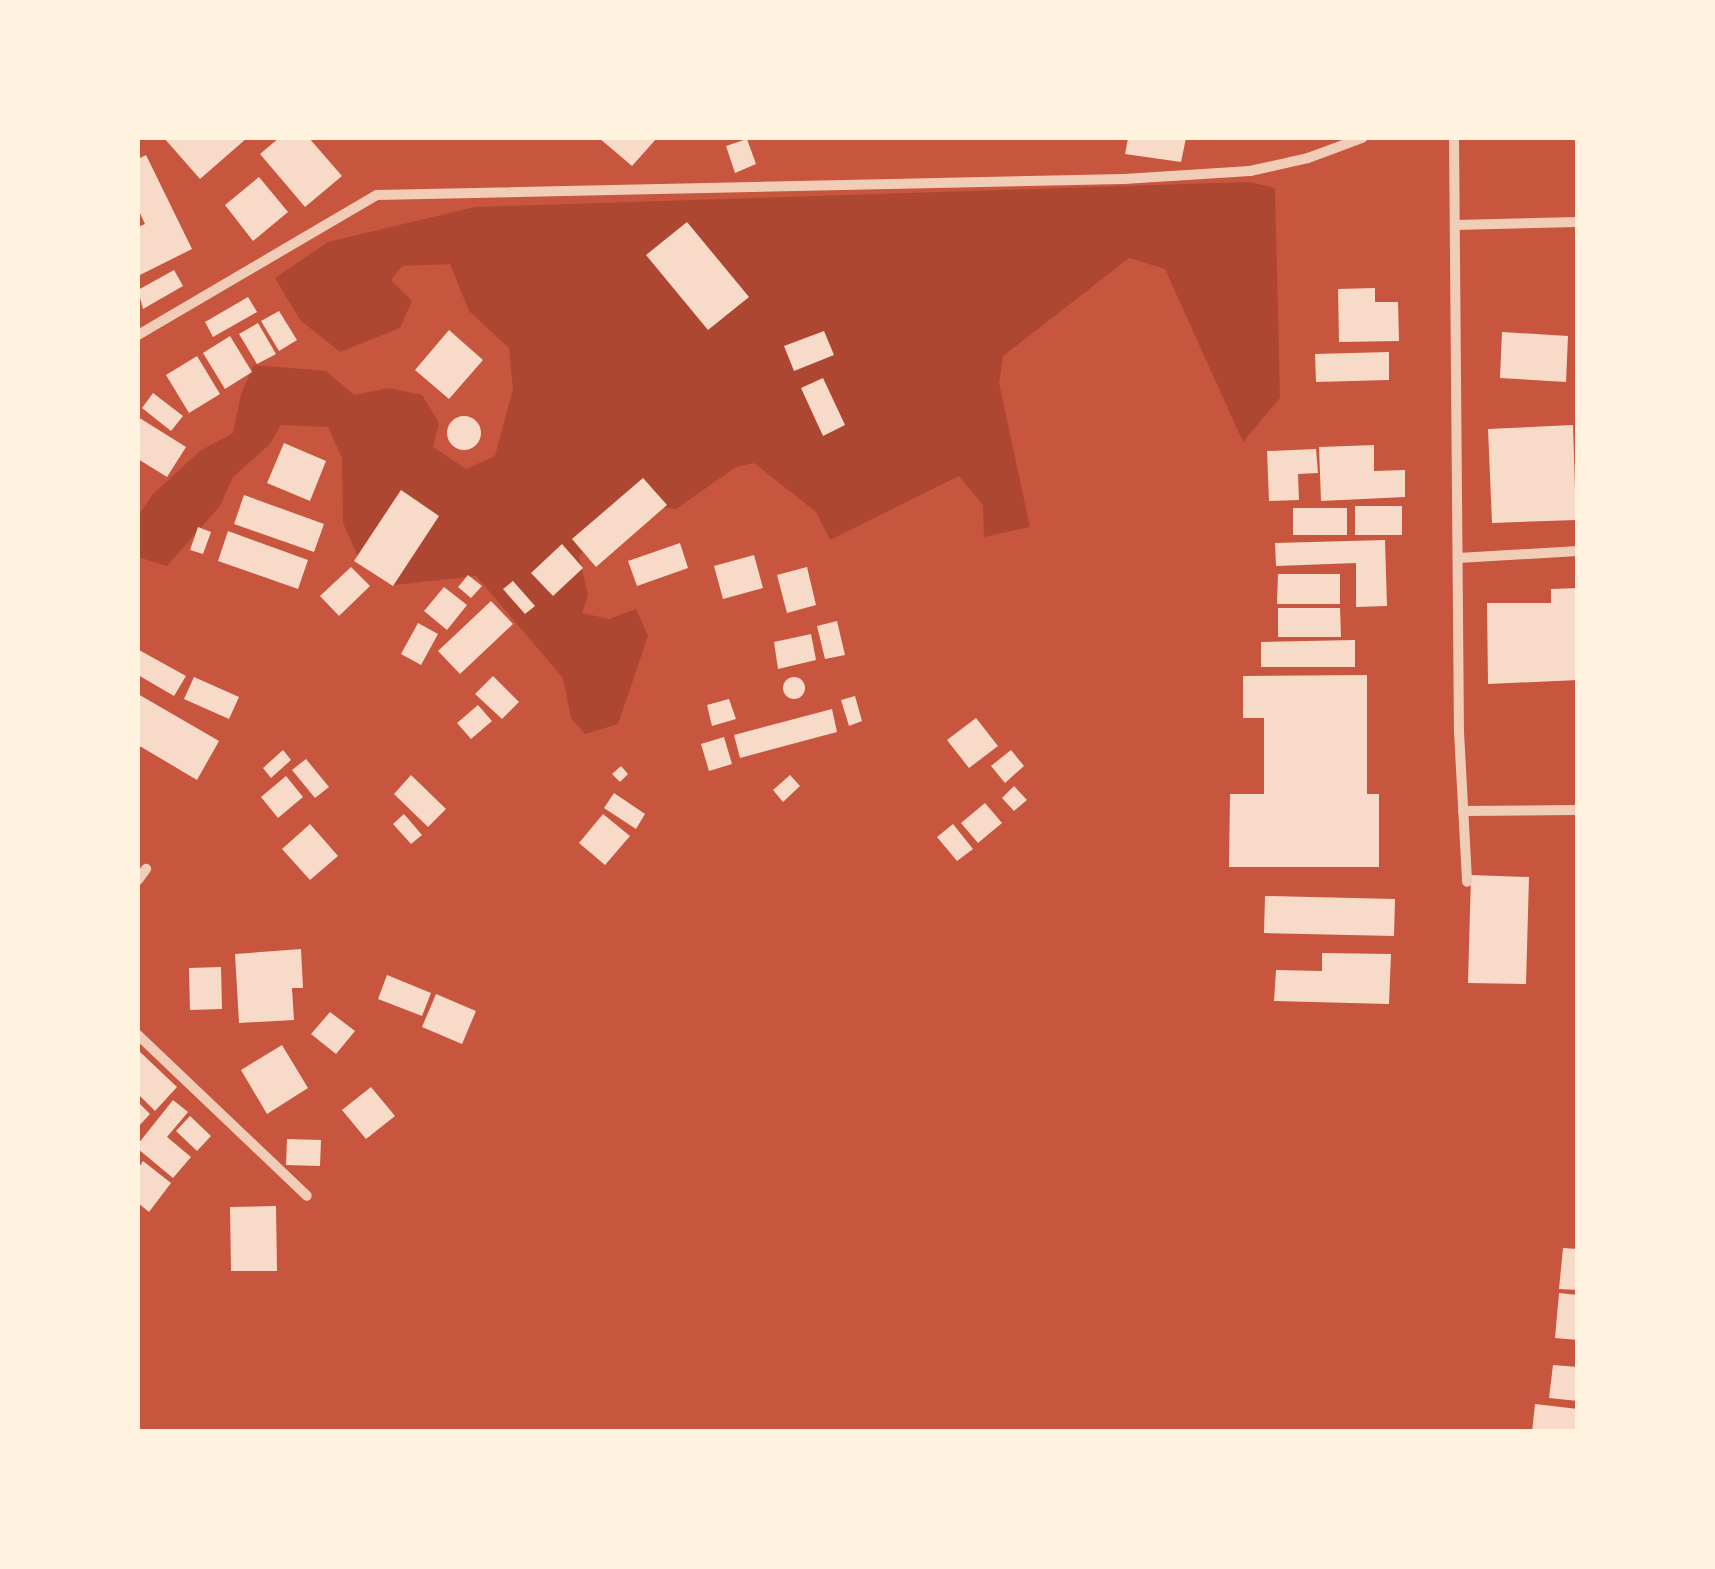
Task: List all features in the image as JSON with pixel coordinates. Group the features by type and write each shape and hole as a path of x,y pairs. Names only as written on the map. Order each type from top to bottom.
{"street":[{"path":"138,335 377,196 1142,178 1250,170 1308,158 1362,138"},
{"path":"1454,138 1458,558 1467,882"},
{"path":"1455,225 1578,222"},
{"path":"1458,558 1578,550"},
{"path":"1463,811 1578,810"},
{"path":"138,880 146,869"},
{"path":"138,1034 308,1196"}],"shaded area":[{"path":"1249,182 1275,188 1280,398 1243,442 1165,269 1129,258 1003,356 999,383 1030,527 984,537 983,505 959,476 830,540 816,512 754,463 736,467 676,509 632,505 579,556 588,595 582,613 609,619 636,609 648,636 618,724 585,734 571,718 563,678 476,576 395,585 358,557 343,523 342,458 328,427 281,425 270,444 233,477 220,506 167,566 138,557 138,516 153,494 200,451 233,433 241,394 254,365 326,371 354,395 389,388 422,395 439,423 433,447 466,469 495,456 513,389 509,348 469,311 450,264 402,266 391,280 412,301 400,328 340,352 300,320 275,278 328,242 475,207"}],"building":[{"path":"164,138 247,138 200,179"},
{"path":"279,138 309,138 342,176 305,207 260,154"},
{"path":"599,138 657,138 632,166"},
{"path":"1128,138 1186,138 1181,162 1125,154"},
{"path":"747,139 756,164 735,173 726,146"},
{"path":"146,155 192,249 138,276 138,227 145,224 138,209 138,159"},
{"path":"259,177 288,212 253,241 225,205"},
{"path":"687,222 749,297 708,330 646,255"},
{"path":"174,270 183,286 143,309 138,290"},
{"path":"1375,288 1375,302 1398,302 1399,341 1339,342 1338,289"},
{"path":"248,297 257,312 213,337 205,322"},
{"path":"279,311 297,340 279,351 261,321"},
{"path":"258,323 276,354 257,364 239,334"},
{"path":"449,330 483,360 449,399 415,370"},
{"path":"824,331 834,355 794,371 784,346"},
{"path":"1502,332 1568,336 1566,382 1500,378"},
{"path":"230,336 252,372 225,389 203,353"},
{"path":"1389,352 1389,380 1316,382 1315,354"},
{"path":"197,356 220,394 189,413 166,375"},
{"path":"823,378 845,425 823,436 801,388"},
{"path":"153,393 183,416 171,431 142,408"},
{"path":"464,416 476,421 481,433 476,445 464,450 452,445 447,433 452,421"},
{"path":"138,417 186,447 167,477 138,459"},
{"path":"1573,425 1576,520 1492,523 1488,429"},
{"path":"284,443 326,461 310,501 267,483"},
{"path":"1374,445 1374,471 1405,470 1405,497 1321,501 1319,447"},
{"path":"1316,449 1318,473 1298,474 1299,500 1269,501 1267,451"},
{"path":"643,478 667,505 596,567 572,539"},
{"path":"401,490 439,516 393,586 354,561"},
{"path":"244,495 324,524 314,552 234,524"},
{"path":"1355,506 1402,506 1402,535 1355,535"},
{"path":"1293,508 1347,508 1347,535 1293,535"},
{"path":"198,527 211,532 203,554 190,550"},
{"path":"228,531 308,560 298,589 218,561"},
{"path":"1385,540 1387,606 1356,607 1356,563 1276,566 1275,543"},
{"path":"680,543 688,568 637,586 628,561"},
{"path":"562,544 583,568 553,596 531,573"},
{"path":"754,555 763,588 723,599 714,566"},
{"path":"351,567 370,586 339,616 320,596"},
{"path":"807,567 816,605 787,613 777,575"},
{"path":"1278,574 1340,574 1340,604 1277,604"},
{"path":"468,575 482,586 471,598 458,587"},
{"path":"513,581 535,606 525,614 503,589"},
{"path":"444,587 467,605 447,630 424,611"},
{"path":"1578,588 1578,680 1488,684 1487,603 1551,603 1551,589"},
{"path":"491,601 513,624 460,674 438,651"},
{"path":"1278,608 1340,608 1341,637 1278,637"},
{"path":"837,621 845,655 825,659 817,626"},
{"path":"418,623 438,634 421,665 401,654"},
{"path":"811,634 816,660 778,669 774,642"},
{"path":"1355,640 1355,667 1261,667 1261,642"},
{"path":"139,650 186,676 174,696 138,675"},
{"path":"1367,675 1367,794 1379,794 1379,867 1229,867 1230,794 1264,794 1264,718 1243,718 1243,676"},
{"path":"493,676 519,702 502,719 475,694"},
{"path":"194,677 239,697 229,719 184,699"},
{"path":"794,677 802,680 802,696 794,699 786,696 783,688 786,680"},
{"path":"138,694 219,741 197,780 138,745"},
{"path":"855,696 862,721 849,726 841,700"},
{"path":"729,699 736,719 712,726 707,705"},
{"path":"478,705 492,721 471,739 457,723"},
{"path":"832,709 837,732 740,758 734,735"},
{"path":"976,718 998,746 969,768 947,740"},
{"path":"724,737 732,764 709,771 701,744"},
{"path":"283,750 291,760 271,778 263,768"},
{"path":"1011,750 1024,766 1005,783 991,766"},
{"path":"306,759 329,787 315,798 292,770"},
{"path":"621,766 628,774 620,782 612,774"},
{"path":"411,775 446,809 428,827 394,794"},
{"path":"790,775 800,786 783,802 773,790"},
{"path":"286,776 303,797 278,818 261,797"},
{"path":"1014,786 1027,800 1014,811 1002,798"},
{"path":"614,793 645,814 636,829 604,808"},
{"path":"985,803 1002,823 978,843 961,823"},
{"path":"404,814 422,835 411,844 393,824"},
{"path":"603,814 630,836 605,865 579,843"},
{"path":"310,824 338,856 310,880 282,849"},
{"path":"953,824 973,849 957,861 937,837"},
{"path":"1471,875 1529,877 1526,984 1468,983"},
{"path":"1265,896 1395,899 1394,936 1264,933"},
{"path":"301,949 303,988 292,988 294,1020 239,1023 235,954"},
{"path":"1322,953 1391,954 1389,1004 1274,1001 1276,970 1322,971"},
{"path":"221,967 222,1009 190,1010 189,968"},
{"path":"387,975 431,993 422,1016 378,999"},
{"path":"436,994 476,1011 462,1044 422,1027"},
{"path":"330,1012 355,1031 336,1054 311,1034"},
{"path":"282,1045 308,1088 267,1114 241,1070"},
{"path":"138,1050 177,1087 155,1111 138,1094"},
{"path":"371,1087 395,1116 366,1139 342,1110"},
{"path":"173,1100 188,1112 167,1137 191,1157 173,1178 138,1149 138,1144"},
{"path":"138,1102 150,1114 138,1127"},
{"path":"190,1116 211,1136 197,1151 176,1131"},
{"path":"287,1139 321,1140 320,1166 286,1165"},
{"path":"143,1161 171,1183 149,1212 138,1203 138,1169"},
{"path":"276,1206 277,1271 231,1271 230,1207"},
{"path":"1563,1248 1578,1249 1578,1290 1559,1289"},
{"path":"1559,1293 1578,1295 1578,1340 1555,1338"},
{"path":"1553,1365 1578,1367 1578,1401 1549,1398"},
{"path":"1535,1404 1578,1409 1578,1432 1532,1432"}]}
